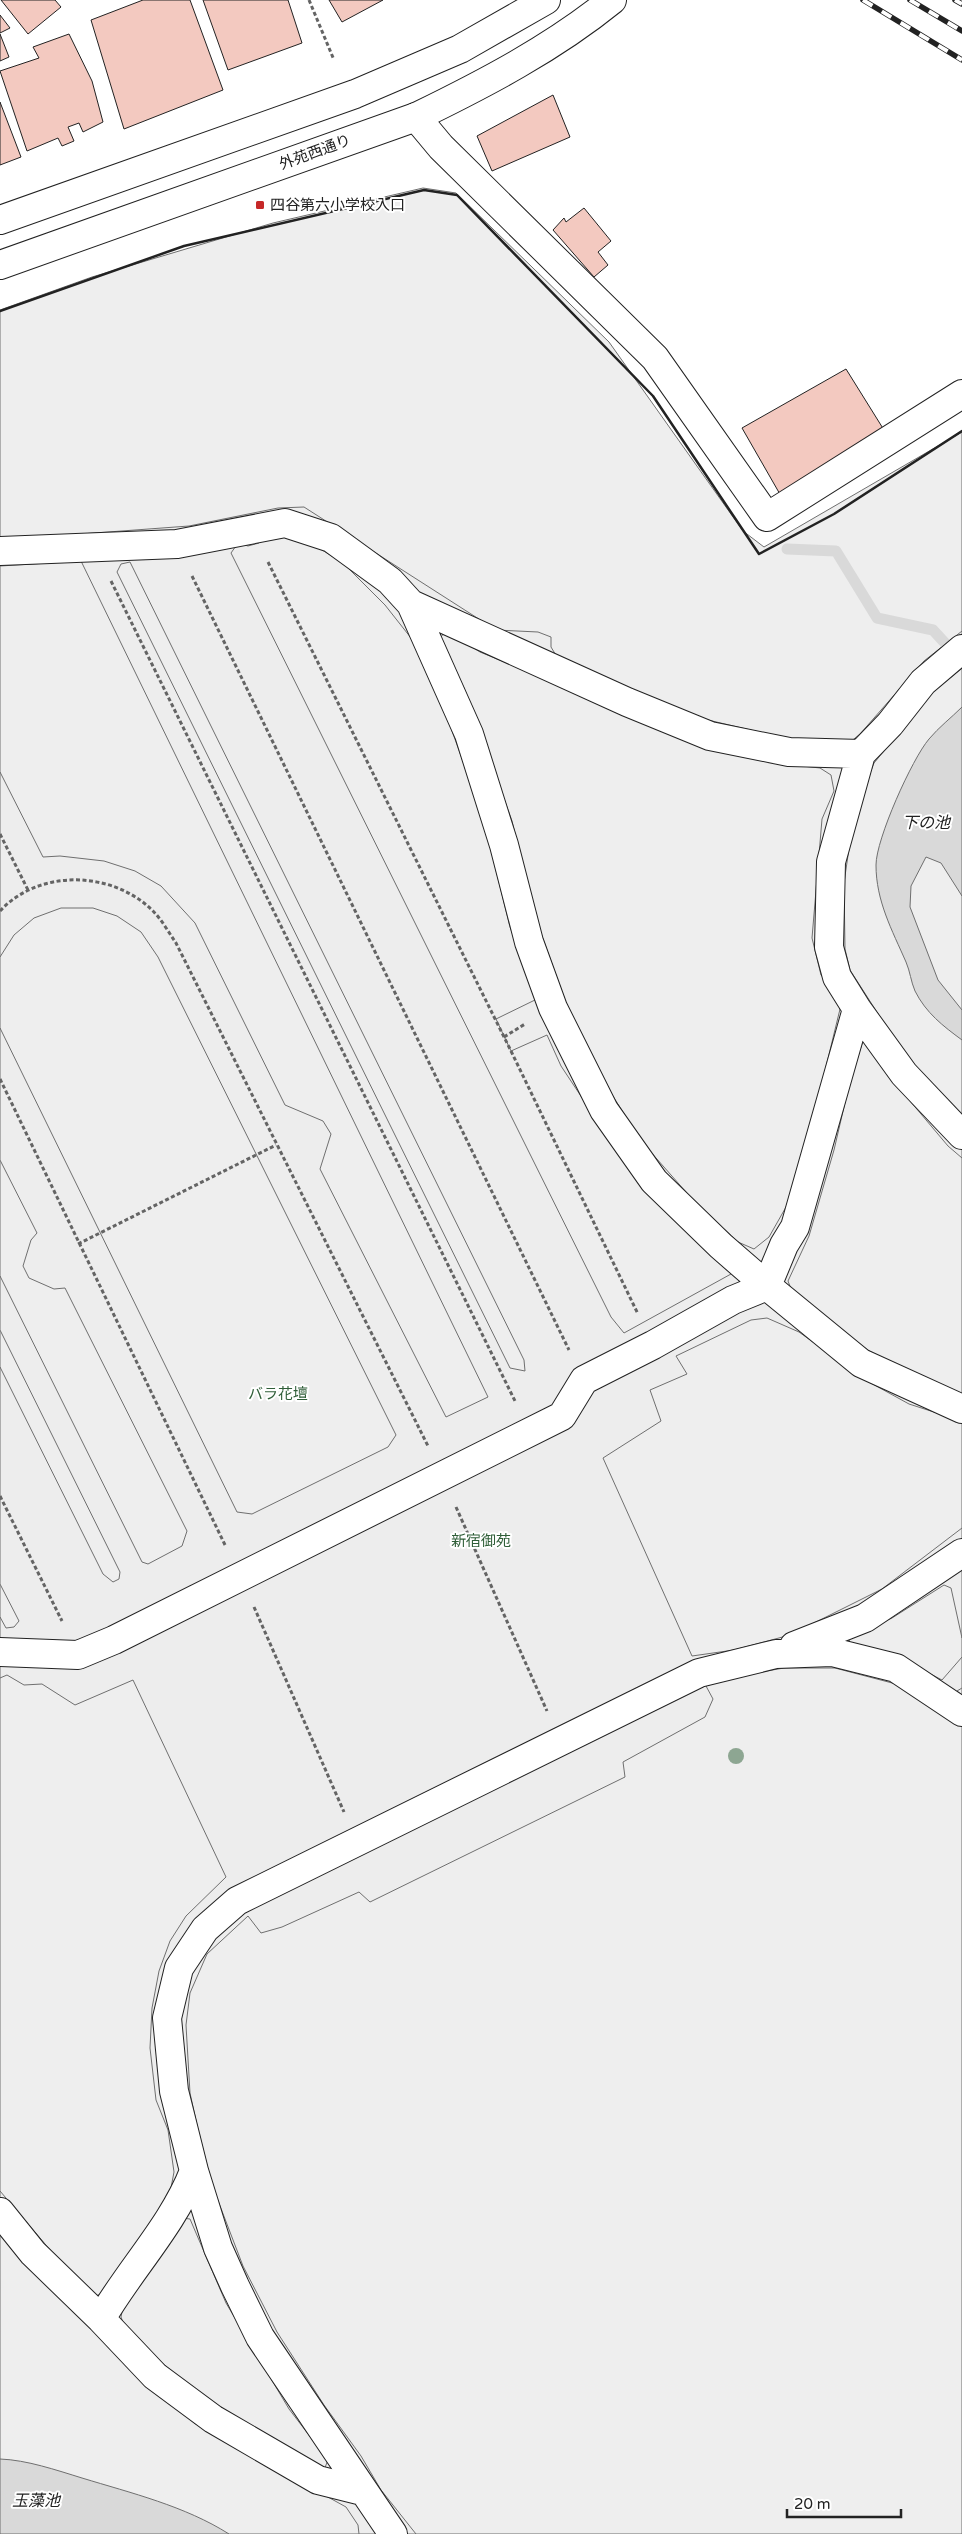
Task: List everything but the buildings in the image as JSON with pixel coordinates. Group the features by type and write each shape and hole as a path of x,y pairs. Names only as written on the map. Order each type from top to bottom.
{"street":[{"path":"0,220 355,94 460,49 546,0"},
{"name":"外苑西通り","path":"0,265 416,117 482,85 534,53 612,0"},
{"path":"416,117 454,159 654,358 767,517 962,394"},
{"path":"0,551 96,549 177,544 285,523 330,538 390,581 411,604 469,734 504,845 529,942 553,1008 604,1110 654,1181 721,1246 767,1286 861,1363 962,1409"},
{"path":"411,604 627,702 710,736 789,752 861,754"},
{"path":"954,656 924,682 890,724 861,754 831,862 829,947 837,977 857,1010 904,1074 962,1135"},
{"path":"0,1652 78,1655 114,1640 562,1416 584,1380 653,1345 733,1300 767,1286 784,1245 795,1227 857,1010"},
{"path":"393,2534 362,2491 260,2337 218,2248 194,2171 174,2090 167,2018 179,1968 204,1929 237,1901 699,1673 776,1654 865,1618 962,1552"},
{"path":"776,1654 832,1652 896,1668 962,1712"},
{"path":"101,2319 116,2293 184,2198 194,2171"},
{"path":"0,2212 33,2253 101,2319 155,2376 213,2419 318,2480 362,2491"}],"path":[{"path":"309,0 334,60"},
{"path":"252,530 511,1051 653,1345"},
{"path":"177,544 584,1380"},
{"path":"96,549 530,1432"},
{"path":"0,834 28,890"},
{"path":"0,911 28,890 63,881 82,879 107,883 131,894 154,912 176,943 417,1422 561,1741"},
{"path":"0,1080 241,1577 358,1841"},
{"path":"78,1244 276,1145"},
{"path":"0,1496 78,1655"}],"green space":[{"name":"新宿御苑","path":"423,188 456,193 609,342 743,531 764,547 962,432 962,2534 0,2534 0,310 92,277 273,223"}],"shaded area":[{"path":"304,507 496,630 538,632 551,637 551,647 557,657 691,716 780,737 832,745 849,743 860,734 924,661 962,631 962,668 933,692 874,763 854,814 844,883 845,949 850,970 898,1045 962,1122 962,1158 948,1146 894,1082 863,1041 850,1081 834,1150 809,1236 788,1281 796,1302 907,1376 962,1421 909,1404 869,1382 799,1332 767,1318 751,1320 676,1356 687,1374 650,1390 661,1421 603,1458 692,1656 734,1650 790,1635 882,1589 962,1528 962,1638 951,1588 944,1585 892,1618 849,1638 850,1646 896,1656 942,1680 962,1657 962,1688 957,1691 962,1695 962,1726 896,1684 835,1668 784,1668 737,1676 706,1686 713,1699 705,1717 623,1762 625,1777 370,1902 359,1892 282,1927 261,1933 248,1916 207,1954 190,1993 186,2025 190,2093 212,2185 243,2266 277,2332 324,2405 361,2456 381,2490 416,2534 359,2534 358,2525 346,2507 194,2423 56,2295 0,2227 0,2191 91,2298 103,2293 170,2193 174,2172 168,2130 156,2100 150,2048 152,2008 159,1971 170,1941 186,1916 226,1877 133,1680 75,1705 42,1684 24,1685 7,1675 0,1678 0,1617 6,1628 14,1627 19,1621 0,1584 0,1367 103,1574 113,1582 119,1579 120,1572 0,1330 0,1276 142,1562 148,1564 182,1546 187,1531 65,1288 54,1289 29,1278 23,1266 31,1240 37,1233 0,1160 0,1028 237,1512 252,1514 388,1447 396,1435 158,957 141,932 117,916 93,908 61,908 34,918 14,935 0,957 0,772 43,857 60,856 104,861 135,871 161,886 195,923 285,1105 323,1121 331,1134 320,1169 446,1417 488,1397 81,561 0,566 0,540 189,526 278,508","holes":["279,535 314,545 343,563 385,605 415,643 447,717 483,817 510,927 537,999 496,1019 511,1051 547,1035 561,1066 620,1155 651,1195 731,1274 624,1333 611,1317 231,553 238,543 248,546 259,543 265,537","130,562 524,1360 525,1371 510,1368 117,572 121,564","447,630 480,652 534,674 785,764 820,768 831,775 834,791 822,819 812,938 821,975 838,995 841,1005 807,1145 786,1207 769,1237 754,1249 738,1242 694,1201 641,1141 581,1045 533,911 512,821 464,688 438,640","182,2218 190,2219 226,2303 289,2409 328,2460 324,2470 207,2401 127,2333 121,2317 125,2297"]}],"water":[{"name":"下の池","path":"962,707 962,896 941,863 926,857 911,886 910,907 938,980 962,1010 962,1040 930,1012 915,991 907,965 890,927 882,903 876,865 888,819 914,763 929,739"},
{"name":"玉藻池","path":"0,2459 21,2461 41,2466 157,2501 212,2524 229,2534 0,2534"}],"waterway":[{"path":"787,549 836,551 877,618 933,630 956,655"}],"railway":[{"path":"863,0 962,60"},
{"path":"910,0 962,31"},
{"path":"955,0 962,4"}],"wall":[{"path":"0,311 184,246 424,190 457,195 653,396 759,554 834,514 962,431"}],"place":[{"name":"四谷第六小学校入口","path":"260,205"}],"park label":[{"name":"バラ花壇","path":"278,1394"}]}
